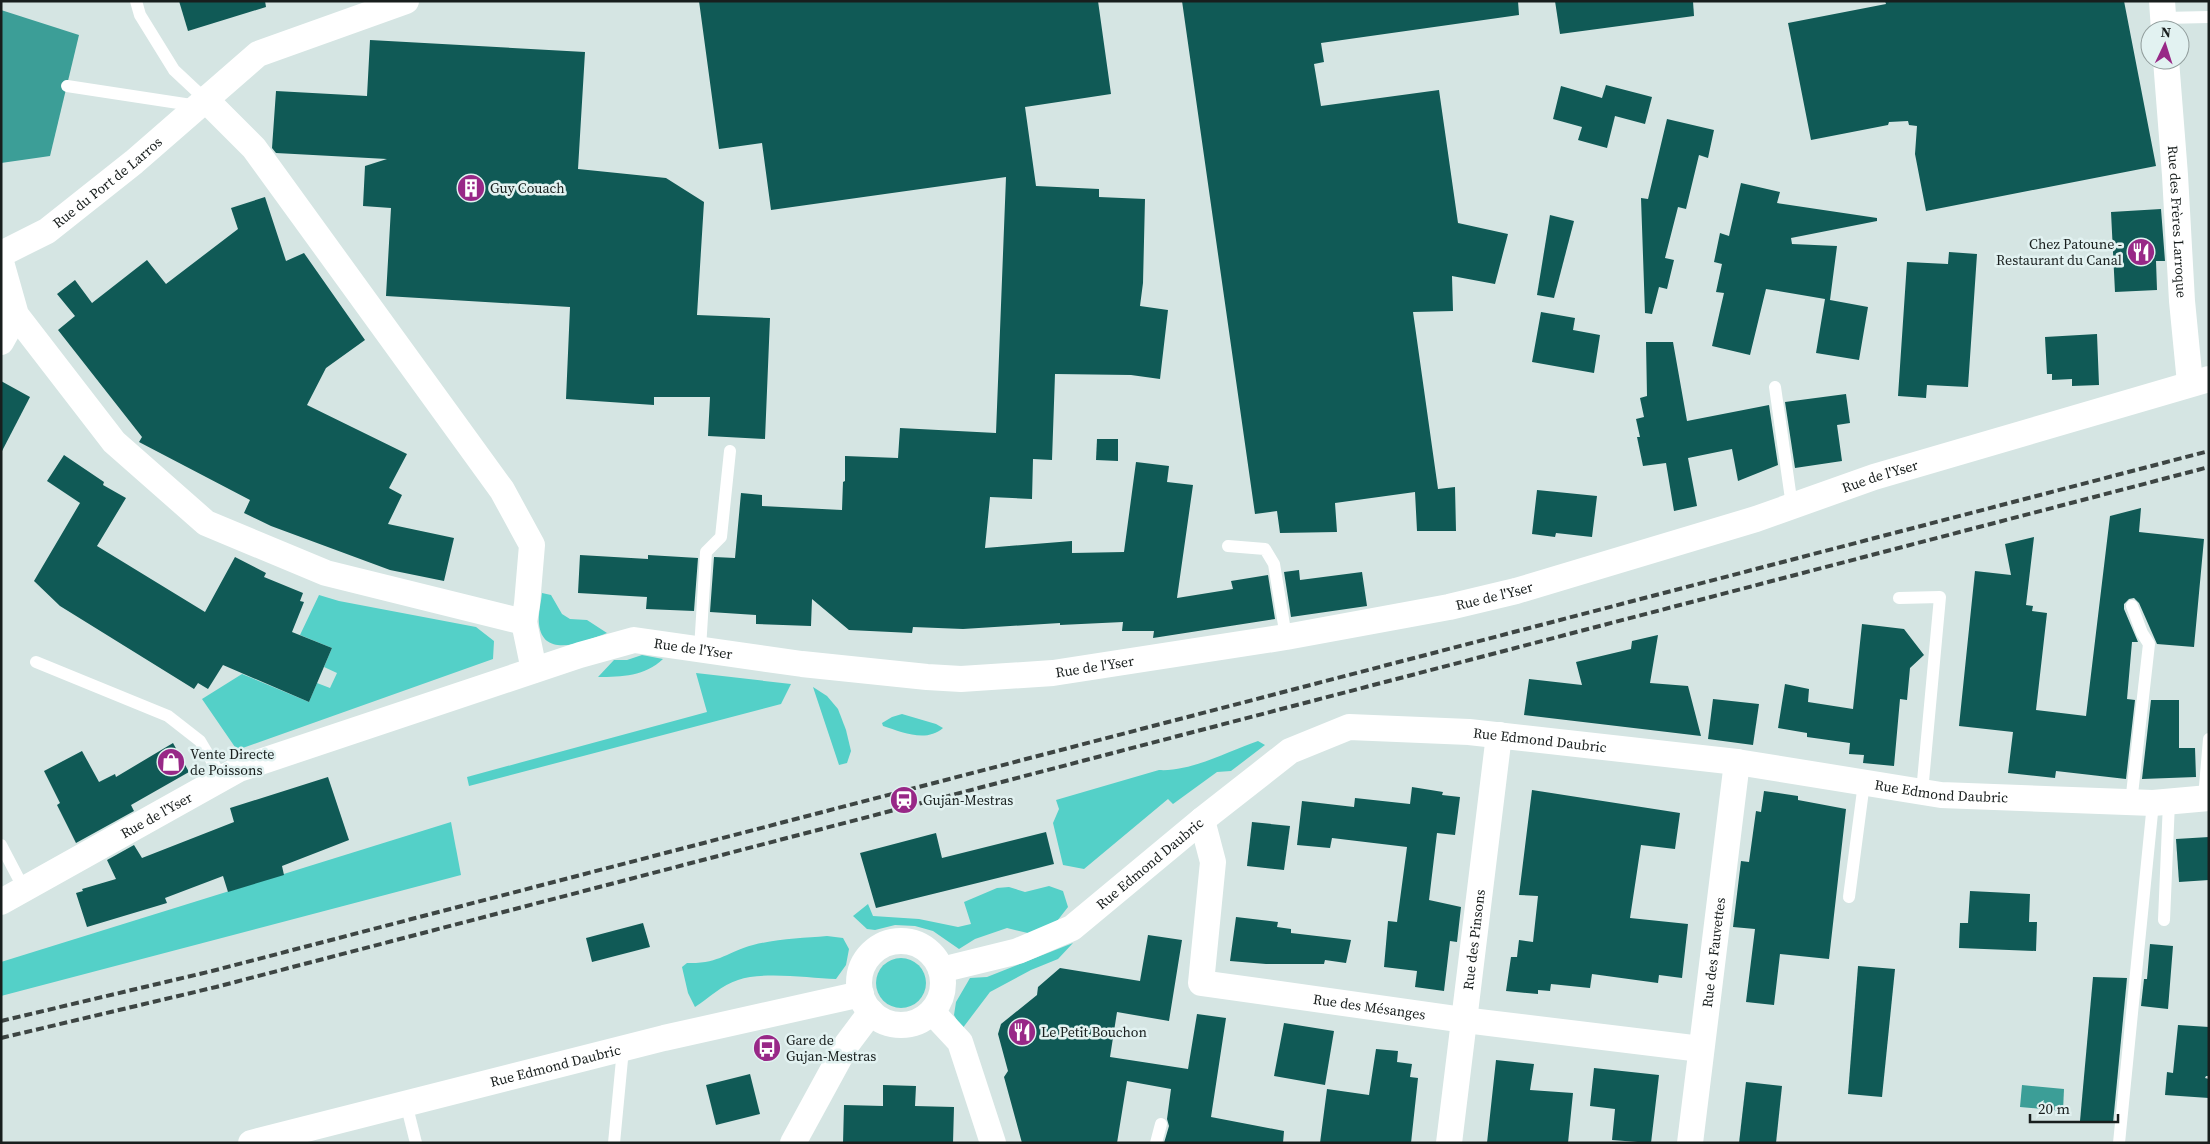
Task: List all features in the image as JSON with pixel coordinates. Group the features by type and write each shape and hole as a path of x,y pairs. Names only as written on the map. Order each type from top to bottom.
{"street":[{"name":"Rue du Port de Larros","path":"1,254 47,231 134,162 258,54 406,1"},
{"name":"Rue des Frères Larroque","path":"2167,70 2182,301 2199,381"},
{"path":"202,103 254,148 502,490 532,545 524,622 534,670"},
{"path":"1,262 16,315 114,442 206,523 326,573 524,622"},
{"path":"1,342 16,315"},
{"name":"Rue de l'Yser","path":"1,902 239,769 580,654 634,640 869,671 961,679 1053,673 1286,636 1449,607 1516,591 1792,506 1874,477 2199,381"},
{"name":"Rue Edmond Daubric","path":"941,970 1018,951 1072,928 1202,820 1290,751 1349,727 1469,732 1737,762 1941,795 2151,803 2206,798"},
{"name":"Rue des Pinsons","path":"1450,1143 1499,735"},
{"name":"Rue des Fauvettes","path":"1690,1143 1737,762"},
{"name":"Rue des Mésanges","path":"1202,820 1213,862 1201,983 1464,1020 1701,1049"},
{"path":"793,1143 866,1003 861,971 866,960 874,952 889,943 907,942 918,945 928,951 936,960 941,970 942,992 932,1012 921,1020 908,1024 888,1022 866,1003"},
{"name":"Rue Edmond Daubric","path":"251,1143 623,1048 866,1003"},
{"path":"932,1012 960,1042 993,1143"}],"lane":[{"path":"136,1 140,15 174,70 202,103"},
{"path":"2163,16 2209,17"},
{"path":"67,86 202,103"},
{"path":"1775,387 1792,506"},
{"path":"700,649 706,552 721,538 730,451"},
{"path":"1228,546 1265,549 1274,564 1286,636"},
{"path":"1899,598 1940,596 1922,792"},
{"path":"2132,606 2142,634 2149,644 2151,803 2164,920"},
{"path":"36,662 168,716 200,741 222,778"},
{"path":"2206,798 2209,739"},
{"path":"1849,897 1864,783"},
{"path":"2119,1143 2151,803"},
{"path":"1,845 24,889"},
{"path":"614,1143 623,1048"},
{"path":"406,1103 416,1143"},
{"path":"1156,1143 1160,1124"}],"shaded area":[{"path":"1,10 79,35 50,156 1,163"},
{"path":"542,593 551,595 562,614 570,619 587,620 607,633 589,640 567,645 557,645 549,642 542,635 539,624"},
{"path":"319,595 339,601 476,627 494,641 493,659 237,750 202,699 242,674 309,702 317,683 330,688 337,673 324,667 332,648 300,635"},
{"path":"642,655 663,659 656,665 641,672 616,677 598,677 614,660 627,660"},
{"path":"696,673 791,684 781,704 469,786 467,777 707,712"},
{"path":"813,687 827,696 838,709 851,751 847,763 839,765"},
{"path":"902,714 936,724 943,728 929,735 922,736 883,726 882,723"},
{"path":"1258,741 1265,745 1231,771 1217,772 1173,804 1168,799 1084,869 1063,865 1053,823 1059,809 1056,800 1159,770 1183,768"},
{"path":"451,822 461,875 1,996 1,962"},
{"path":"1049,886 1063,891 1068,907 1054,925 1032,934 1007,928 975,939 959,949 933,931 915,926 895,925 875,930 867,929 853,916 868,904 873,916 919,919 958,927 971,924 964,902 997,888 1009,887 1025,892"},
{"path":"827,936 843,938 849,949 846,965 836,979 773,975 748,977 726,985 695,1007 688,993 682,967 687,963 715,960 762,943"},
{"path":"1073,943 1058,959 1031,970 990,992 962,1029 954,1015 956,1002 970,978 987,977"},
{"path":"896,958 906,958 919,965 926,978 926,988 919,1001 906,1008 896,1008 887,1004 880,997 876,988 876,978 880,969 887,962"},
{"path":"2022,1085 2064,1089 2063,1111 2020,1107"}],"building":[{"path":"179,1 265,1 266,7 188,31"},
{"path":"699,1 1098,1 1111,94 1025,107 1036,186 1099,189 1099,197 1145,199 1143,283 1140,306 1168,310 1160,379 1131,375 1055,374 1052,460 1033,459 1032,499 990,497 985,548 1072,541 1072,553 1124,552 1136,462 1169,466 1167,482 1193,485 1177,598 1233,589 1231,581 1268,575 1275,619 1153,638 1154,631 1122,631 1123,622 1060,625 1060,623 963,629 913,627 912,633 849,630 812,599 811,626 756,624 756,615 710,612 714,557 735,558 741,493 762,495 762,506 842,510 845,456 898,458 900,428 996,433 1006,177 771,210 762,143 719,149"},
{"path":"1182,1 1518,1 1519,15 1321,43 1324,62 1314,64 1321,106 1439,90 1458,223 1508,234 1495,284 1452,276 1453,311 1413,312 1438,489 1455,487 1456,531 1417,531 1415,492 1335,503 1337,532 1280,533 1277,511 1255,514"},
{"path":"1555,1 1693,1 1694,16 1560,34"},
{"path":"1885,1 2124,1 2156,166 1926,211 1915,154 1917,126 1909,125 1908,121 1889,122 1888,125 1811,140 1788,23 1886,4"},
{"name":"Guy Couach","path":"370,40 585,52 578,169 666,178 704,202 697,315 770,318 765,439 708,436 710,397 654,397 654,405 566,399 570,307 386,296 391,208 363,206 365,166 387,159 276,153 272,148 276,91 367,96"},
{"path":"1606,85 1652,97 1645,124 1615,116 1607,148 1578,140 1582,127 1553,119 1561,86 1602,98"},
{"path":"1667,119 1714,130 1708,158 1699,155 1686,209 1678,207 1665,258 1674,260 1667,289 1659,287 1652,314 1645,313 1641,198 1648,199"},
{"path":"1741,183 1780,192 1777,203 1877,218 1877,221 1791,238 1792,244 1837,246 1830,300 1868,307 1859,360 1816,353 1825,299 1766,289 1750,355 1712,346 1724,293 1716,292 1722,264 1714,262 1720,233 1729,236"},
{"path":"265,197 286,261 304,253 365,340 326,368 307,405 407,454 389,488 402,495 388,524 454,538 444,581 390,570 271,526 244,513 250,500 139,442 142,437 58,330 75,316 57,294 75,280 92,303 147,260 166,284 238,229 231,208"},
{"path":"2161,209 2165,261 2156,261 2157,290 2115,292 2111,212"},
{"path":"1550,215 1574,221 1554,298 1537,295"},
{"path":"1949,252 1977,254 1968,387 1927,385 1926,398 1898,396 1907,262 1948,264"},
{"path":"1541,312 1575,318 1573,330 1600,335 1594,373 1532,362"},
{"path":"2097,334 2099,385 2072,386 2072,379 2052,380 2052,374 2047,374 2045,337"},
{"path":"1646,342 1673,342 1687,421 1769,405 1778,465 1738,481 1732,449 1688,458 1697,506 1674,511 1666,463 1643,466 1637,437 1640,437 1636,419 1644,417 1640,398 1647,396"},
{"path":"1,381 30,397 1,453"},
{"path":"1846,394 1850,423 1837,425 1842,461 1795,468 1785,402"},
{"path":"1097,439 1118,439 1118,461 1096,460"},
{"path":"64,455 104,482 103,485 126,498 97,546 205,612 235,557 266,573 264,577 303,593 300,601 304,602 292,632 332,648 309,702 223,665 208,689 198,683 194,689 60,606 34,581 80,503 47,481"},
{"path":"1537,490 1597,496 1592,537 1556,533 1555,537 1532,534"},
{"path":"2141,508 2139,532 2204,539 2194,647 2157,644 2139,603 2134,598 2129,599 2124,604 2124,609 2138,642 2132,642 2127,699 2135,700 2126,779 2056,771 2055,778 2008,773 2013,732 1959,726 1975,571 2011,575 2005,544 2034,537 2026,605 2033,606 2032,611 2047,613 2036,710 2086,716 2110,516"},
{"path":"580,555 648,559 648,555 698,558 694,611 646,609 647,597 578,593"},
{"path":"1299,570 1300,580 1362,572 1367,606 1291,617 1284,572"},
{"path":"1862,624 1904,629 1924,655 1910,668 1907,700 1900,699 1894,766 1863,763 1864,755 1849,754 1850,743 1807,737 1807,733 1778,728 1785,684 1809,689 1808,702 1853,709"},
{"path":"1658,635 1650,683 1688,686 1701,736 1524,715 1529,679 1582,685 1576,662 1631,649 1632,641"},
{"path":"1713,699 1759,704 1753,745 1708,739"},
{"path":"2151,700 2179,700 2179,748 2195,748 2196,777 2142,779"},
{"path":"173,743 189,772 131,805 134,811 76,843 57,805 60,803 44,771 82,751 99,782 115,774 116,777"},
{"path":"328,777 349,840 282,866 284,875 228,892 223,876 165,898 167,903 87,927 76,893 83,891 82,889 116,879 107,860 134,845 142,858 234,822 230,808"},
{"path":"1412,787 1443,792 1442,795 1460,797 1455,835 1437,833 1429,900 1461,907 1457,942 1450,941 1444,991 1415,987 1417,971 1384,967 1388,921 1397,922 1407,847 1332,838 1330,848 1297,845 1302,801 1354,807 1355,798 1410,804"},
{"path":"1532,790 1680,813 1675,849 1641,845 1630,918 1688,924 1682,978 1659,975 1658,983 1592,974 1590,988 1551,984 1550,991 1538,990 1538,994 1506,991 1511,957 1517,957 1519,940 1533,942 1538,896 1519,895"},
{"path":"1764,791 1798,796 1798,800 1846,809 1829,959 1780,954 1774,1005 1746,1002 1755,929 1733,927 1741,861 1749,862 1756,811 1761,812"},
{"path":"1252,822 1290,826 1284,870 1247,866"},
{"path":"1046,832 1054,864 876,908 860,853 936,833 942,858"},
{"path":"2209,837 2209,880 2179,882 2176,839"},
{"path":"1970,891 2030,894 2029,922 2037,922 2036,951 1959,948 1960,923 1968,923"},
{"path":"1236,917 1278,922 1277,927 1291,929 1291,933 1351,940 1346,963 1325,960 1324,964 1266,964 1230,961"},
{"path":"643,923 650,947 592,962 586,938"},
{"path":"1148,935 1182,940 1169,1021 1117,1012 1110,1057 1188,1069 1197,1014 1226,1018 1211,1117 1284,1131 1283,1143 1164,1143 1169,1126 1167,1119 1171,1089 1127,1081 1117,1143 1022,1143 1004,1077 1008,1071 998,1034 1001,1024 1037,995 1038,987 1060,968 1140,981"},
{"path":"2150,944 2173,946 2168,1009 2141,1006 2144,979 2147,979"},
{"path":"1858,966 1895,969 1882,1097 1848,1094"},
{"path":"2093,977 2127,978 2113,1123 2080,1121"},
{"path":"1284,1023 1334,1031 1325,1085 1274,1076"},
{"path":"2178,1025 2209,1027 2209,1076 2205,1078 2209,1079 2209,1098 2165,1095 2167,1072 2173,1073"},
{"path":"1376,1049 1398,1051 1397,1062 1412,1064 1410,1077 1418,1078 1411,1143 1320,1143 1327,1089 1369,1095"},
{"path":"1496,1060 1534,1064 1530,1090 1573,1093 1568,1143 1487,1143"},
{"path":"1594,1068 1659,1075 1651,1143 1612,1140 1615,1109 1590,1106"},
{"path":"750,1074 760,1114 716,1125 706,1085"},
{"path":"1746,1082 1782,1086 1776,1143 1739,1143"},
{"path":"883,1085 916,1086 915,1106 954,1107 953,1143 843,1143 844,1105 883,1106"}],"railway":[{"path":"1,1021 212,971 2209,451"},
{"path":"1,1038 216,987 2209,467"}],"place":[{"name":"Guy Couach","path":"471,188"},
{"name":"Chez Patoune - Restaurant du Canal","path":"2141,252"},
{"name":"Vente Directe de Poissons","path":"171,762"},
{"name":"Gujan-Mestras","path":"904,800"},
{"name":"Le Petit Bouchon","path":"1022,1032"},
{"name":"Gare de Gujan-Mestras","path":"767,1048"}]}
